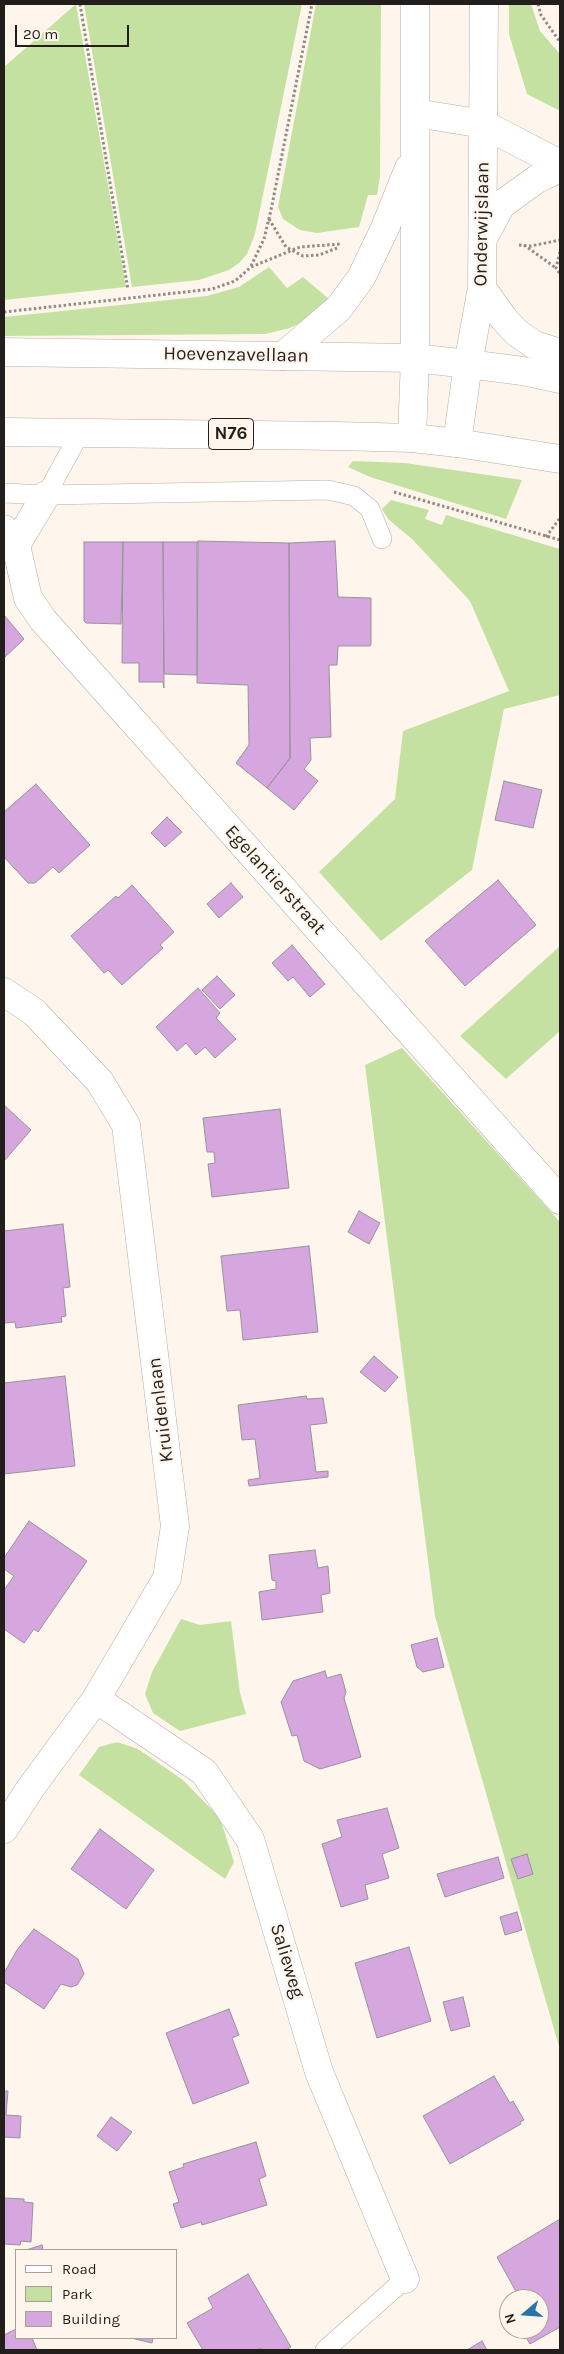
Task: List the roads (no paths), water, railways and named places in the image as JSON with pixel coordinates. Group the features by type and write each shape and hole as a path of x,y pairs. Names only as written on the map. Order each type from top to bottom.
{"main road":[{"path":"412,438 415,358 414,155 416,4"},
{"name":"Onderwijslaan","path":"457,443 468,364 482,288 484,4"},
{"path":"416,113 483,124 560,164"},
{"path":"283,356 339,308 361,278 414,155"},
{"path":"483,241 501,205 537,179 560,168"},
{"path":"482,288 504,319 517,333 535,345 560,353"},
{"name":"Hoevenzavellaan","path":"4,352 415,358 523,371 560,379"},
{"name":"N76","path":"4,432 412,438 560,459"},
{"name":"Egelantierstraat","path":"46,496 10,537 28,598 43,620 560,1200"},
{"name":"Kruidenlaan","path":"4,992 34,1012 100,1082 126,1125 175,1526 167,1578 96,1699 30,1789 4,1829"},
{"name":"Salieweg","path":"96,1699 204,1772 250,1839 319,2072 405,2280"}],"lane":[{"path":"46,496 80,433"},
{"path":"4,493 46,496 328,490 354,496 370,509 382,538"},
{"path":"325,2350 405,2280"}]}
